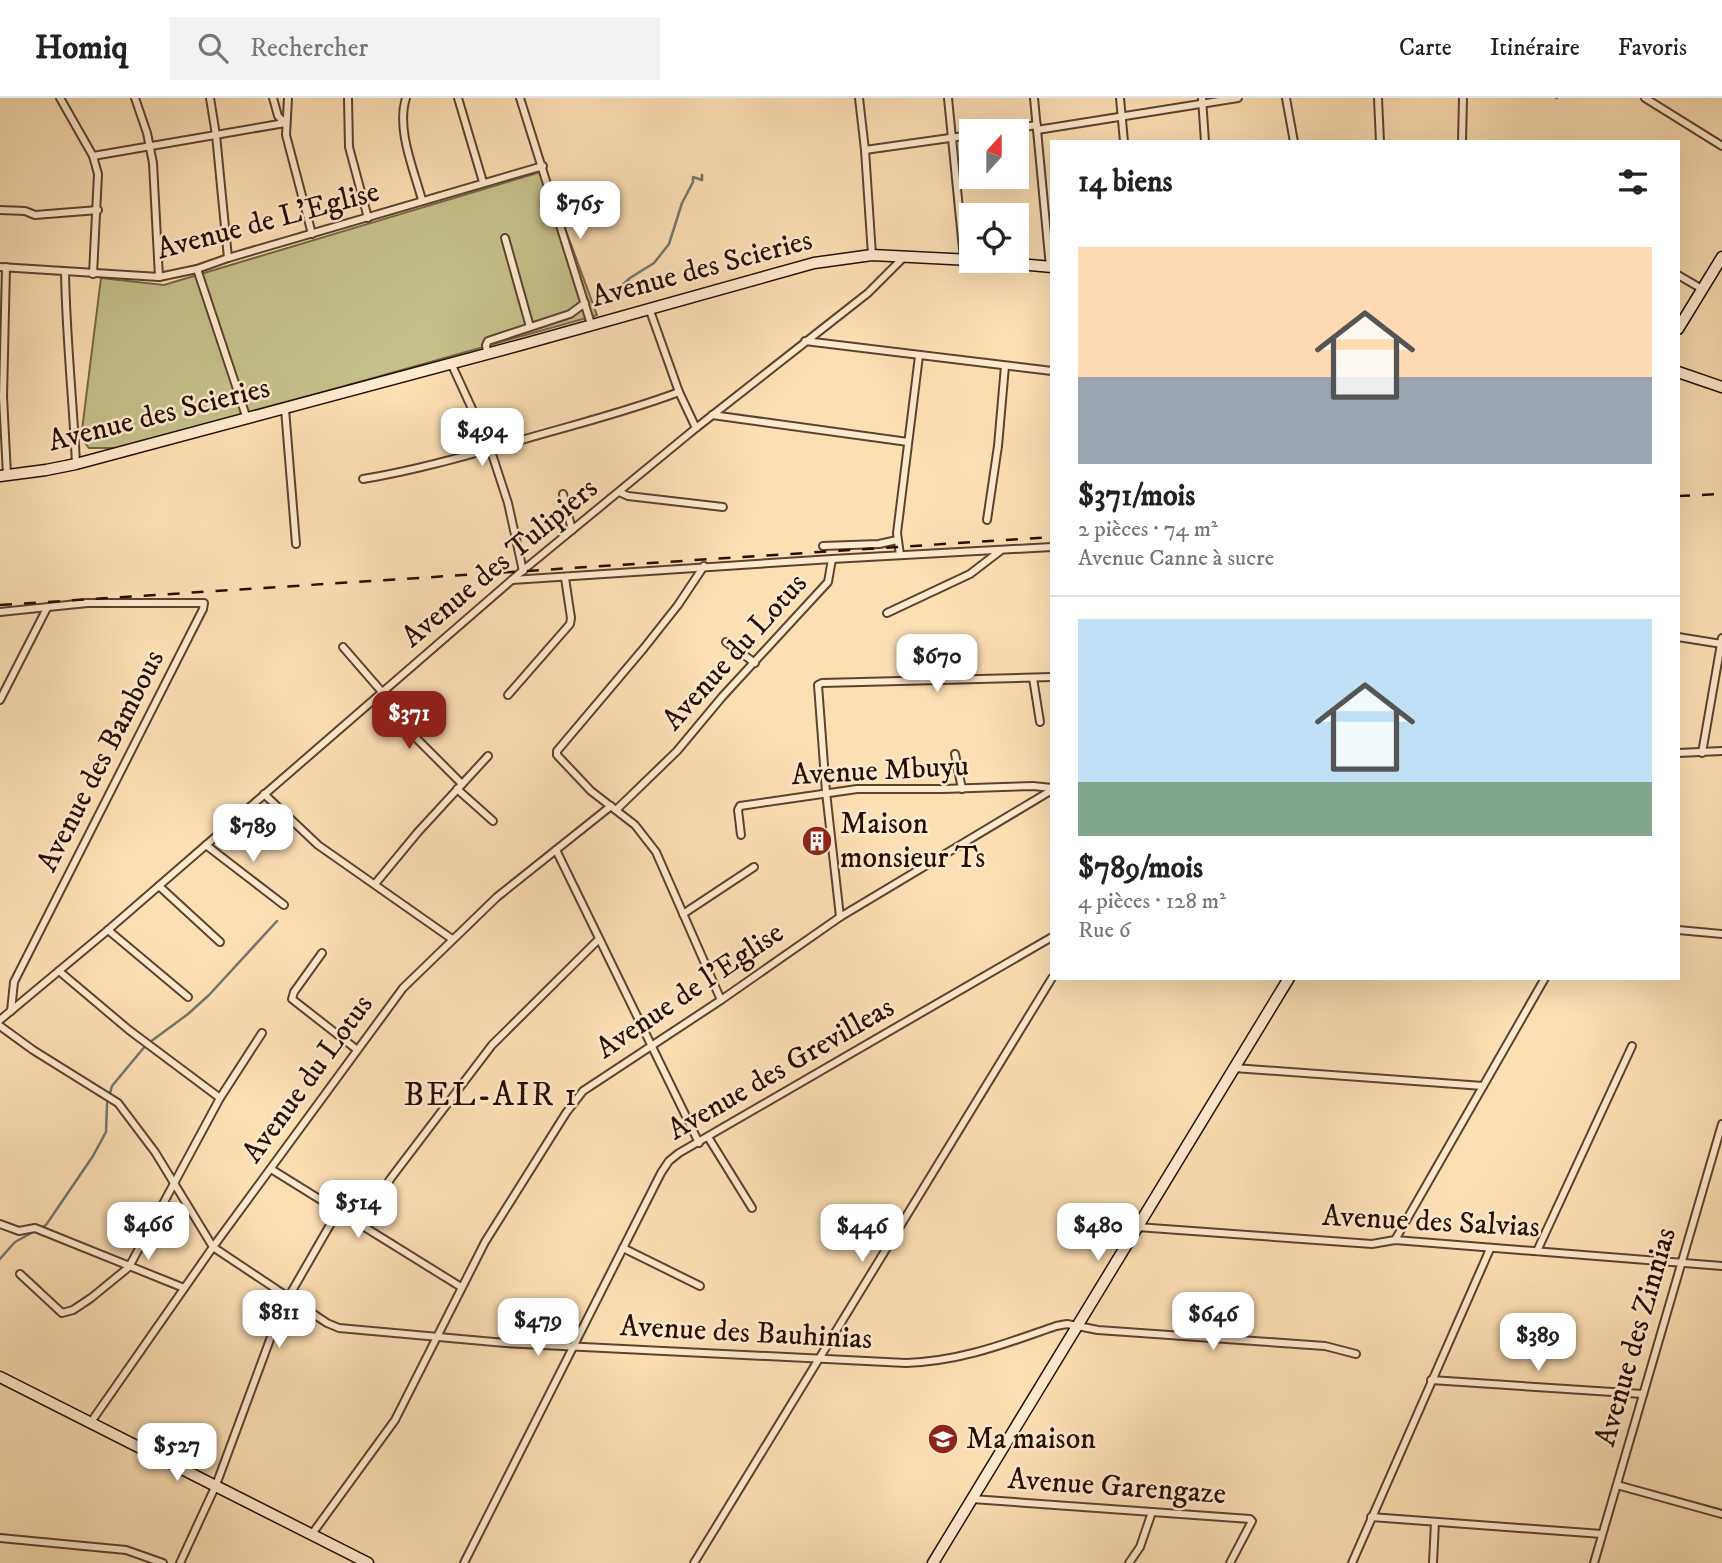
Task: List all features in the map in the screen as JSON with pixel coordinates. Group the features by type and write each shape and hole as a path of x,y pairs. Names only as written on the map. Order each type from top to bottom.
{"street":[{"path":"60,98 93,156 98,174 93,274"},
{"path":"135,98 150,145 159,277"},
{"path":"210,98 228,258"},
{"path":"273,98 278,116 285,123"},
{"path":"288,98 286,135 312,234"},
{"path":"348,98 349,147 368,218"},
{"path":"405,98 402,114 422,201"},
{"path":"458,98 483,183"},
{"path":"520,98 591,324"},
{"path":"859,98 872,255"},
{"path":"948,98 961,203"},
{"path":"1034,98 1050,257"},
{"path":"1120,98 1124,140"},
{"path":"1029,129 1122,117 1203,101 1238,98"},
{"path":"1286,98 1294,140"},
{"path":"1378,98 1380,140"},
{"path":"1462,140 1463,98"},
{"path":"1645,98 1722,146"},
{"path":"1203,101 1205,140"},
{"path":"93,156 285,123"},
{"path":"865,150 959,137"},
{"name":"Avenue de L'Eglise","path":"3,267 159,277 197,269 542,166"},
{"path":"0,210 29,211 35,215 98,210"},
{"path":"505,238 530,327"},
{"name":"Avenue des Scieries","path":"4,475 76,464 814,263 872,255 959,258"},
{"name":"Avenue des Tulipiers","path":"0,1023 512,580 712,415 868,293 906,255"},
{"path":"1680,326 1722,257"},
{"path":"1029,265 1050,267"},
{"path":"3,267 4,475"},
{"path":"197,269 247,419"},
{"path":"65,272 65,324 72,383 76,464"},
{"path":"1680,276 1702,289"},
{"path":"487,353 488,341 570,314 585,303"},
{"path":"649,308 679,393 696,428"},
{"path":"805,341 1050,371"},
{"path":"900,555 897,540 919,356"},
{"path":"451,363 490,448 508,503 523,571"},
{"path":"987,520 998,446 1005,366"},
{"path":"1680,373 1722,387"},
{"path":"363,478 490,448 643,406 679,393"},
{"path":"285,408 296,544"},
{"path":"712,415 908,442"},
{"path":"619,492 628,496 723,507"},
{"path":"563,494 572,530"},
{"path":"823,547 879,544 897,540"},
{"name":"Avenue du Lotus","path":"90,1422 213,1247 403,988 497,897 613,808 677,751 722,697 828,582 832,559 1050,547"},
{"path":"887,613 970,574 1001,550"},
{"path":"512,580 832,559"},
{"path":"704,566 678,605 563,742 557,755 592,791 646,837 656,852 721,1000"},
{"path":"509,695 570,624 571,612 565,578"},
{"name":"Avenue des Bambous","path":"11,1011 15,982 204,609 204,603 87,603 47,608"},
{"path":"0,611 47,608"},
{"path":"0,699 47,608"},
{"path":"1680,637 1722,642 1703,753"},
{"path":"726,642 755,663"},
{"path":"343,647 382,692"},
{"path":"841,918 826,792 817,688 819,684 1050,677"},
{"path":"1033,678 1040,722"},
{"path":"376,698 493,821"},
{"path":"1680,753 1722,751"},
{"path":"955,754 962,789"},
{"path":"375,884 488,756"},
{"name":"Avenue Mbuyu","path":"741,835 738,810 740,806 826,792 857,789 1033,786 1050,789"},
{"name":"Avenue de l'Eglise","path":"313,1534 386,1435 461,1287 512,1198 578,1097 591,1085 841,918 1050,790"},
{"path":"264,794 313,841 452,939"},
{"path":"206,845 284,905"},
{"path":"556,850 699,1143"},
{"path":"684,914 754,867"},
{"path":"159,886 220,942"},
{"path":"108,930 188,997"},
{"path":"1680,930 1722,934"},
{"name":"Avenue des Grevilleas","path":"464,1563 623,1248 665,1167 674,1157 1050,938"},
{"path":"360,1225 391,1178 492,1045 599,939"},
{"path":"323,953 294,992 292,999 356,1049"},
{"path":"59,971 147,1044 220,1098"},
{"path":"694,1563 1051,980"},
{"path":"933,1563 1288,980"},
{"path":"1395,1240 1544,980"},
{"name":"Avenue des Bauhinias","path":"0,1023 33,1050 111,1097 137,1126 213,1247 327,1323 339,1328 572,1347 886,1363 940,1361 969,1356 1067,1324 1098,1330 1325,1346 1356,1354"},
{"path":"20,1274 62,1313 73,1310 91,1298 129,1267 220,1098 262,1033"},
{"path":"1537,1251 1632,1046"},
{"path":"1234,1068 1483,1086"},
{"name":"Avenue des Zinnias","path":"1594,1563 1722,1124"},
{"path":"708,1137 752,1208"},
{"path":"271,1169 461,1287"},
{"path":"180,1563 216,1485 270,1336 288,1297 338,1212"},
{"path":"0,1224 19,1231 36,1228 184,1289"},
{"name":"Avenue des Salvias","path":"1138,1227 1372,1244 1395,1240 1722,1266"},
{"path":"623,1248 700,1286"},
{"path":"1352,1563 1490,1249"},
{"path":"0,1377 368,1563"},
{"path":"1431,1380 1643,1394"},
{"path":"1617,1485 1722,1514"},
{"name":"Avenue Garengaze","path":"972,1499 1250,1519 1252,1521 1230,1563"},
{"path":"1129,1563 1140,1547 1152,1512"},
{"path":"1371,1517 1602,1534"},
{"path":"1433,1563 1435,1522"},
{"path":"0,1538 126,1550 163,1563"}],"shaded area":[{"path":"544,171 597,315 124,448 89,448 81,438 101,278 164,285"}],"waterway":[{"path":"616,291 630,278 654,263 669,244 693,177 702,180 702,175"},
{"path":"0,1259 15,1242 46,1225 93,1156 106,1132 107,1104 112,1086 146,1045 209,995 277,921"}],"railway":[{"path":"1680,496 1722,494"},
{"path":"0,605 1050,537"}],"place":[{"name":"Maison monsieur Ts","path":"817,841"},
{"name":"Ma maison","path":"943,1439"}],"district":[{"name":"BEL-AIR 1","path":"491,1095"}]}
